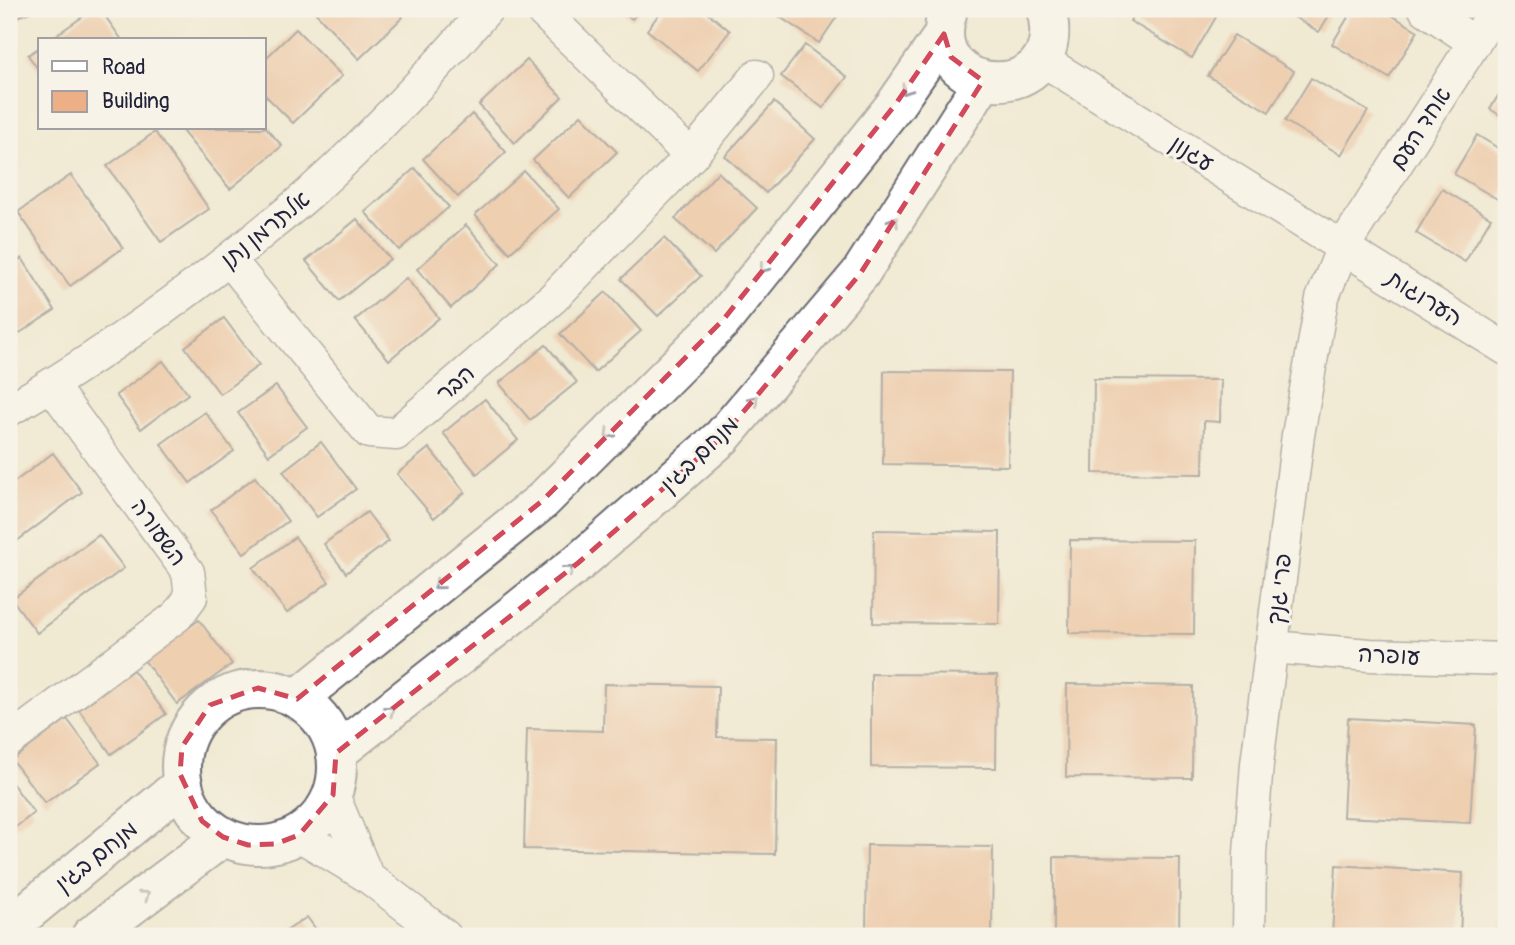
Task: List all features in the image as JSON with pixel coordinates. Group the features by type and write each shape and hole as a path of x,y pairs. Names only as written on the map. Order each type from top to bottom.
{"main road":[{"path":"946,22 951,57 963,70 995,83 1013,80 1029,72 1041,59 1049,43 1050,26 1046,9"},
{"path":"297,699 542,501 723,320 895,105 946,22"},
{"name":"מנחם בגין","path":"336,752 578,563 722,438 860,274 983,80"},
{"path":"258,688 283,692 306,704 324,721 336,752 338,770 333,795 319,818 299,835 275,844 248,845 223,837 202,821 187,799 180,774 183,747 193,724 210,705 233,692 258,688"},
{"name":"מנחם בגין","path":"9,927 183,784"},
{"path":"91,936 223,837"}],"street":[{"name":"אלתרמן נתן","path":"9,410 142,324 229,259 314,190 449,52 486,9"},
{"path":"540,9 691,156"},
{"path":"1425,9 1474,43"},
{"name":"אחד העם","path":"1343,247 1496,9"},
{"name":"עגנון","path":"1041,59 1343,247"},
{"name":"הבר","path":"229,259 369,432 396,434 552,298 691,156 757,76"},
{"name":"הערוגות","path":"1343,247 1506,349"},
{"name":"פרי גנך","path":"1249,936 1250,853 1256,764 1298,435 1322,299 1343,247"},
{"name":"השעורה","path":"9,741 177,616 191,597 188,572 51,385"},
{"name":"עופרה","path":"1272,647 1370,655 1506,659"},
{"path":"333,795 368,876"},
{"path":"299,835 368,876 445,936"}],"highlighted area":[{"path":"944,34 951,57 983,81 860,274 722,437 578,563 336,753 333,795 299,835 275,844 248,845 223,837 202,821 180,774 182,747 210,705 258,688 297,699 542,501 723,320 895,105"}],"building":[{"path":"9,9 28,9 30,12 9,20"},
{"path":"94,9 100,9 121,38 52,38"},
{"path":"396,9 403,17 359,59 313,10"},
{"path":"619,9 641,9 632,19"},
{"path":"663,9 703,9 730,31 698,71 647,30"},
{"path":"768,9 842,9 819,43"},
{"path":"1137,9 1202,9 1216,17 1192,58 1130,21"},
{"path":"1281,9 1333,9 1319,32"},
{"path":"1353,9 1381,9 1418,31 1389,78 1332,44"},
{"path":"296,29 342,76 293,123 266,96 266,58"},
{"path":"1234,35 1294,71 1269,112 1208,76"},
{"path":"805,45 847,77 823,108 781,76"},
{"path":"38,48 38,69 28,55"},
{"path":"527,60 562,97 515,143 479,105"},
{"path":"1311,78 1368,111 1341,155 1285,121"},
{"path":"1506,83 1506,119 1490,109"},
{"path":"774,102 815,139 766,193 725,156"},
{"path":"472,114 506,152 458,197 423,159"},
{"path":"581,115 617,152 569,198 533,160"},
{"path":"266,127 282,146 230,189 182,131 266,130"},
{"path":"155,132 209,209 161,242 107,166"},
{"path":"1477,135 1506,153 1506,188 1499,200 1454,174"},
{"path":"415,168 449,207 399,250 365,212"},
{"path":"524,171 559,209 510,253 475,215"},
{"path":"718,172 757,208 714,254 675,219"},
{"path":"71,175 123,248 70,286 18,212"},
{"path":"1442,189 1491,218 1465,262 1416,233"},
{"path":"357,219 390,259 339,301 306,261"},
{"path":"466,225 500,264 451,308 417,269"},
{"path":"664,238 701,276 658,316 621,279"},
{"path":"22,258 55,310 9,340 9,267"},
{"path":"406,278 439,318 389,360 355,320"},
{"path":"606,292 641,331 595,372 560,334"},
{"path":"224,318 259,365 220,394 185,347"},
{"path":"546,345 577,382 530,420 499,383"},
{"path":"163,361 188,394 141,429 116,395"},
{"path":"884,371 1010,372 1008,466 883,464"},
{"path":"1094,379 1221,380 1220,422 1204,421 1203,474 1093,473"},
{"path":"276,386 307,427 269,455 238,413"},
{"path":"485,399 518,440 477,474 443,433"},
{"path":"205,412 234,451 190,483 161,444"},
{"path":"321,442 356,489 317,517 283,471"},
{"path":"429,448 465,492 434,518 397,474"},
{"path":"53,453 82,492 9,547 9,486"},
{"path":"255,477 288,521 244,553 211,510"},
{"path":"367,512 389,541 346,573 324,544"},
{"path":"874,530 1000,532 999,624 873,623"},
{"path":"99,535 124,568 37,633 12,599"},
{"path":"295,537 329,582 287,613 253,568"},
{"path":"1070,540 1195,541 1194,634 1069,633"},
{"path":"199,620 232,664 177,704 144,660"},
{"path":"133,670 166,714 111,754 79,710"},
{"path":"871,674 997,675 996,768 871,767"},
{"path":"604,684 718,686 717,737 777,738 775,854 524,849 527,729 603,731"},
{"path":"1067,684 1193,686 1192,778 1066,777"},
{"path":"1348,718 1476,725 1470,823 1343,817"},
{"path":"67,719 100,763 45,803 12,760"},
{"path":"9,779 34,813 9,832"},
{"path":"867,845 993,847 992,936 866,936"},
{"path":"1054,857 1180,858 1179,936 1054,936"},
{"path":"1336,865 1463,873 1460,936 1332,936"},
{"path":"1504,881 1506,936 1501,936"},
{"path":"307,917 321,936 279,936"}]}
